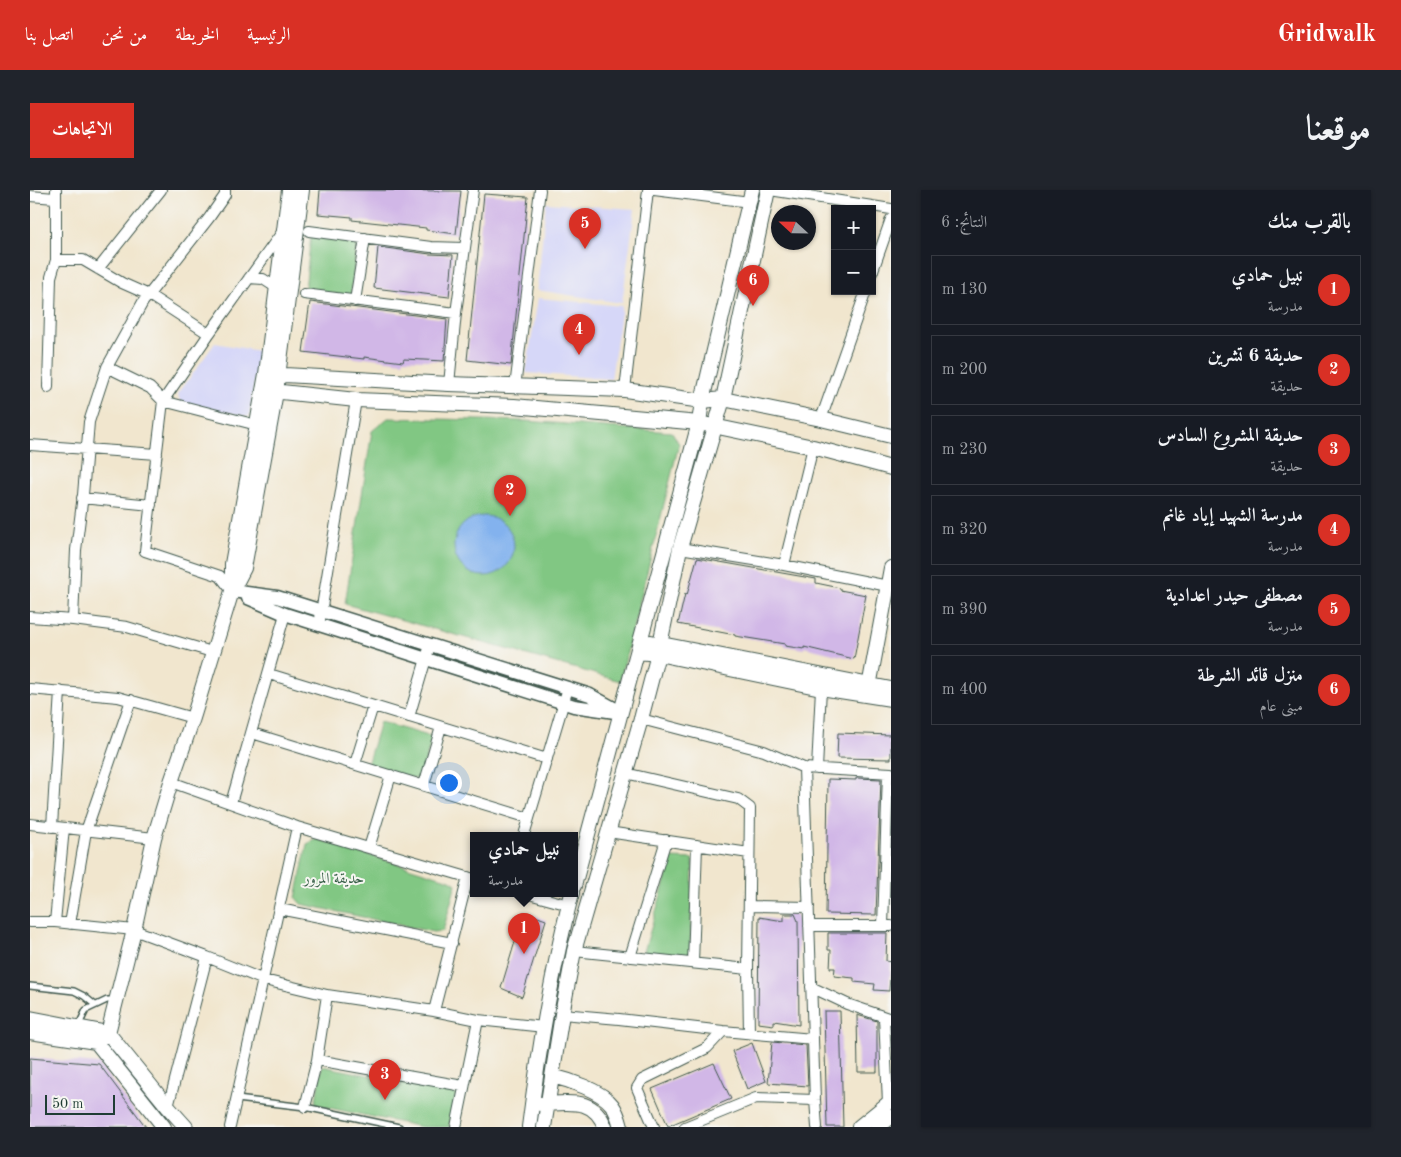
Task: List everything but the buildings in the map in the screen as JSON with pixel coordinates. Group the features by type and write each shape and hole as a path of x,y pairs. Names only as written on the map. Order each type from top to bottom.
{"main road":[{"path":"273,374 277,288 289,190"},
{"path":"96,1042 108,1032 134,930 154,838 232,591 244,568 302,190"},
{"path":"544,1127 574,951 641,719 659,649 680,548 722,399 769,190"},
{"path":"578,871 699,423 702,401 751,196"},
{"path":"273,374 358,380 626,390 702,401 722,399 821,419 891,436"},
{"path":"356,400 358,380"},
{"path":"514,406 515,387"},
{"path":"270,391 356,400 514,406 699,423 813,447 891,468"},
{"path":"232,591 232,564 257,425 270,391"},
{"path":"869,690 891,568"},
{"path":"640,646 869,690 891,699"},
{"path":"659,649 821,688 891,689"},
{"path":"621,712 641,719"},
{"path":"529,1127 544,1027 571,899"},
{"path":"30,1018 108,1032 186,1127"},
{"path":"30,1032 96,1042 163,1126"},
{"path":"552,1076 584,1086 611,1104 619,1118 621,1127"},
{"path":"532,1105 572,1102 586,1105 596,1112 605,1127"},
{"path":"860,1127 890,1102"},
{"path":"878,1127 891,1117"}],"street":[{"path":"98,269 161,190"},
{"path":"73,620 76,550 89,422 108,366 142,302 209,218 225,195 225,190"},
{"path":"449,384 464,248 473,190"},
{"path":"515,387 540,190"},
{"path":"626,390 648,190"},
{"path":"654,190 751,196"},
{"path":"769,190 891,209"},
{"path":"30,196 56,194 56,260 51,277 48,387"},
{"path":"876,262 891,219"},
{"path":"285,229 163,401 145,551 220,576 232,591 285,614 574,706 621,712"},
{"path":"309,231 431,247 464,248"},
{"path":"355,301 365,238"},
{"path":"56,260 83,260 122,283 149,295 209,334"},
{"path":"249,278 263,279 277,288"},
{"path":"304,294 456,313"},
{"path":"821,419 865,295"},
{"path":"108,366 150,388 163,401 257,425"},
{"path":"319,625 356,400"},
{"path":"30,445 157,454"},
{"path":"784,565 813,447"},
{"path":"82,498 151,506"},
{"path":"680,548 784,565 888,586"},
{"path":"232,591 277,598 430,645 590,695 621,712"},
{"path":"231,804 285,614"},
{"path":"30,617 73,620 127,628 212,652"},
{"path":"409,717 430,645"},
{"path":"269,674 547,759"},
{"path":"525,832 568,688"},
{"path":"818,770 821,688"},
{"path":"30,689 106,695 131,700 193,718"},
{"path":"52,827 60,691"},
{"path":"70,924 86,831 131,700"},
{"path":"355,764 373,706"},
{"path":"641,719 764,751 804,768 890,773 887,926 809,926"},
{"path":"424,785 441,727"},
{"path":"252,733 530,818"},
{"path":"804,768 817,1127"},
{"path":"625,773 738,799 750,808 749,1033"},
{"path":"369,848 391,775"},
{"path":"171,782 297,827 470,878"},
{"path":"30,824 154,838"},
{"path":"230,1127 297,827"},
{"path":"56,922 64,828"},
{"path":"608,832 749,853"},
{"path":"630,957 666,840"},
{"path":"694,964 697,845"},
{"path":"434,1011 470,881"},
{"path":"556,897 571,899"},
{"path":"750,906 809,907"},
{"path":"279,909 452,943"},
{"path":"30,922 56,922 134,930 264,980 327,995 434,1011 478,1020 544,1027"},
{"path":"574,951 748,969"},
{"path":"168,1107 207,957"},
{"path":"811,988 847,1004 887,1018 890,1102"},
{"path":"305,1107 317,1060 327,995"},
{"path":"562,1014 619,1018 723,1031 813,1039"},
{"path":"456,1127 478,1020"},
{"path":"654,1127 637,1088 642,1080 707,1048 723,1031"},
{"path":"317,1060 463,1086"},
{"path":"686,1127 756,1098 815,1100"}],"lane":[{"path":"30,986 74,991 95,1005"},
{"path":"78,1028 86,1010 107,1000 116,1000"},
{"path":"237,1099 305,1107 399,1127"}],"shaded area":[{"path":"546,203 635,209 622,303 537,290"},
{"path":"538,298 622,306 611,379 526,373"},
{"path":"215,343 259,351 249,417 180,402 178,394"}],"green space":[{"path":"311,235 357,240 351,296 305,290"},
{"path":"388,418 526,421 672,432 679,444 620,681 345,604 372,431"},
{"path":"380,722 432,737 420,780 367,765"},
{"name":"حديقة المرور","path":"317,839 450,880 456,884 443,931 433,932 301,904 296,898 307,844"},
{"path":"672,858 693,859 690,960 643,955"},
{"path":"322,1066 449,1091 456,1094 449,1127 422,1127 315,1105"}],"water":[{"path":"484,516 500,521 505,525 509,530 514,546 509,562 505,567 500,571 484,576 468,571 463,567 459,562 454,546 459,530 463,525 468,521"}],"place":[{"name":"مصطفى حيدر اعدادية","path":"585,249"},
{"name":"منزل قائد الشرطة","path":"753,306"},
{"name":"مدرسة الشهيد إياد غانم","path":"579,355"},
{"name":"حديقة 6 تشرين","path":"510,516"},
{"name":"نبيل حمادي","path":"524,954"},
{"name":"حديقة المشروع السادس","path":"385,1100"}]}
